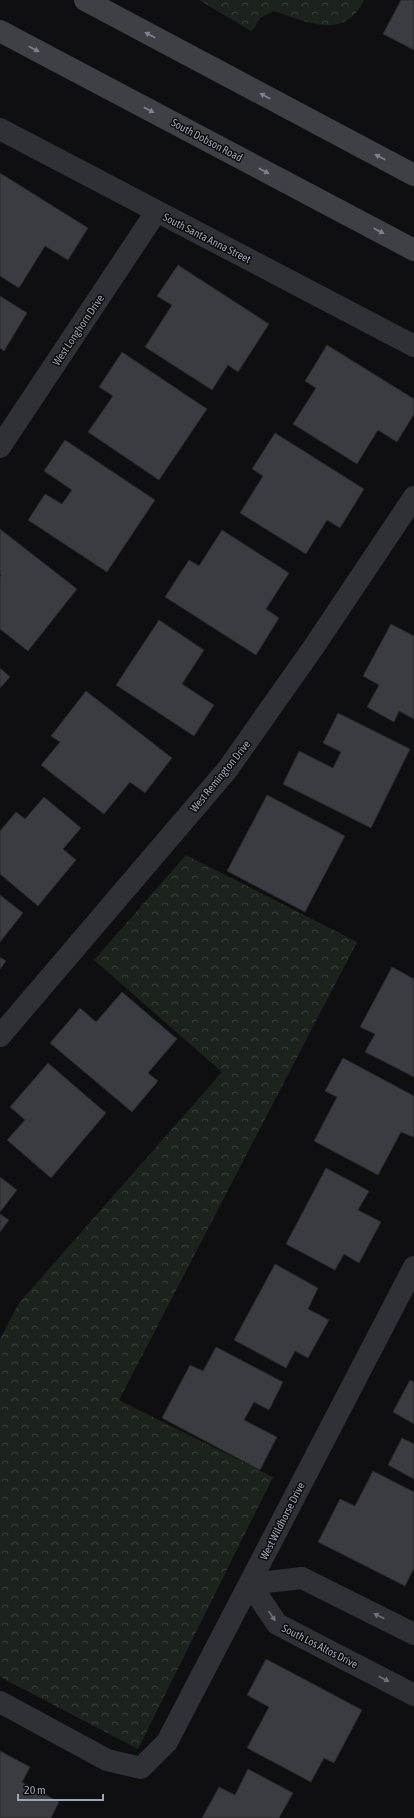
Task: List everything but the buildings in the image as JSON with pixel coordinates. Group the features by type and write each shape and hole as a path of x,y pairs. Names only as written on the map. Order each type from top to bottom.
{"main road":[{"path":"85,0 414,176"},
{"name":"South Dobson Road","path":"0,31 414,250"}],"street":[{"name":"South Santa Anna Street","path":"0,129 414,346"},
{"name":"West Longhorn Drive","path":"0,447 156,212"},
{"name":"West Remington Drive","path":"0,1036 227,770 309,654 414,497"},
{"name":"West Wildhorse Drive","path":"0,1702 107,1760 141,1768 167,1742 414,1267"},
{"path":"250,1584 302,1578 414,1634"},
{"name":"South Los Altos Drive","path":"250,1584 277,1624 414,1694"}],"green space":[{"path":"199,0 364,0 356,13 347,21 324,25 299,20 274,11 260,18 254,29 251,31"},
{"path":"186,855 357,942 119,1400 273,1477 138,1749 0,1677 0,1339 19,1303 222,1072 94,960"}]}
